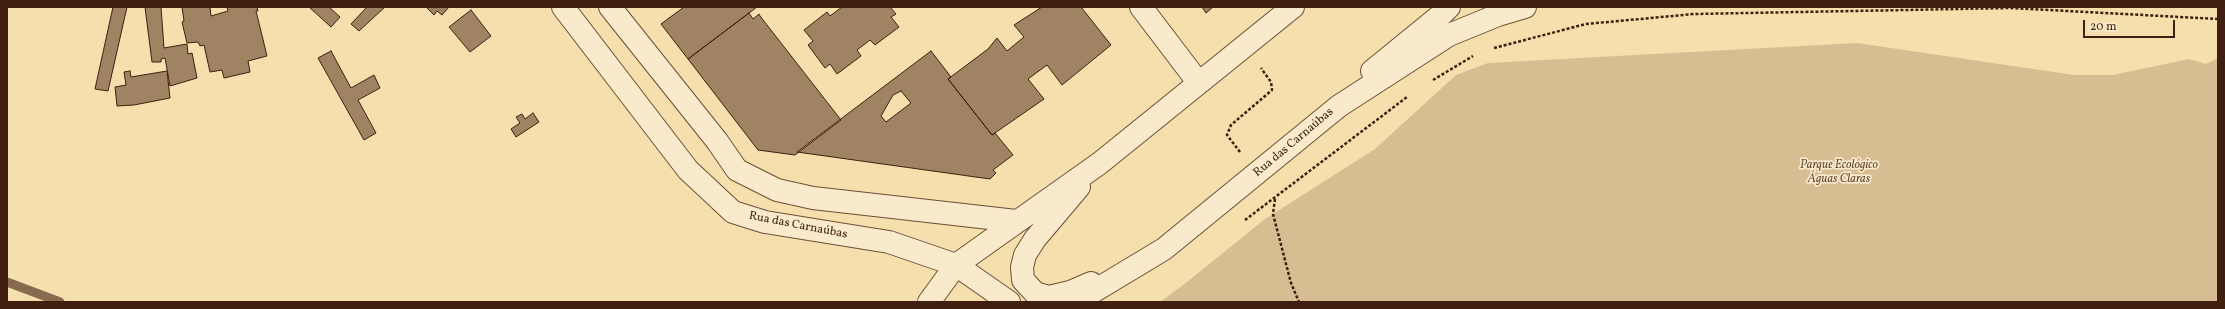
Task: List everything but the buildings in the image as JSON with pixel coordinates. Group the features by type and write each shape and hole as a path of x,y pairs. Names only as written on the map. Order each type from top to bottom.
{"street":[{"name":"Rua das Carnaúbas","path":"563,7 688,170 733,212 765,222 889,242 956,265 1009,302"},
{"path":"610,7 717,141 737,170 777,190 813,198 1016,221"},
{"path":"1141,7 1198,82"},
{"path":"929,302 956,265 1016,221 1100,163 1198,82 1293,7"},
{"path":"1339,106 1373,70 1442,14 1448,7"},
{"name":"Rua das Carnaúbas","path":"1076,302 1164,249 1339,106 1450,35 1498,15 1525,7"},
{"path":"1100,163 1035,239 1025,255 1022,267 1023,280 1035,293 1049,297 1070,292 1164,249"}],"path":[{"path":"1490,49 1586,24 1694,14 2011,8 2218,19"},
{"path":"1244,46 1271,82 1272,90 1231,125 1227,135 1257,174"},
{"path":"1428,83 1476,55"},
{"path":"1244,221 1275,199 1408,96"},
{"path":"1275,199 1273,214 1291,283 1299,302"}],"green space":[{"name":"Parque Ecológico Águas Claras","path":"1857,43 2074,75 2113,75 2189,59 2206,64 2218,58 2218,302 1160,302 1265,219 1375,149 1456,75 1488,63"}],"waterway":[{"path":"7,282 60,302"}]}
